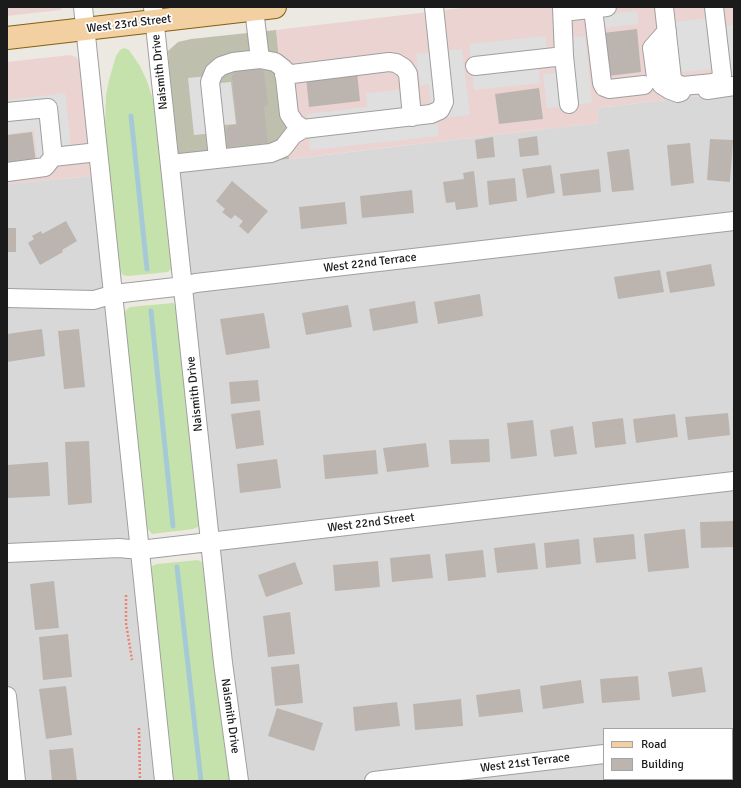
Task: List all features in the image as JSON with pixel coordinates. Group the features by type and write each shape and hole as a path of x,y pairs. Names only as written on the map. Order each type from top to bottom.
{"main road":[{"name":"West 23rd Street","path":"7,38 85,29 154,14 265,8"}],"street":[{"path":"83,7 164,781"},
{"path":"171,164 271,153 283,148 293,135 303,129 432,114 440,110 444,102 434,7"},
{"path":"664,7 672,80 683,86 713,83 720,80 722,75 714,7"},
{"path":"260,59 265,8"},
{"path":"569,104 564,56 562,10 600,8 602,83 604,87 609,89 644,85"},
{"name":"Naismith Drive","path":"154,14 223,663 239,781"},
{"path":"667,31 652,48 656,77 662,85 678,93 734,86"},
{"path":"475,66 564,56"},
{"path":"218,158 210,82 214,72 222,66 233,62 260,59 275,62 284,69 289,114 295,123 303,129"},
{"path":"284,75 389,62 396,63 404,68 408,74 412,116"},
{"path":"7,112 48,108 54,157"},
{"path":"7,172 45,167 54,157 98,152"},
{"name":"West 22nd Terrace","path":"7,298 94,300 114,294 184,286 196,283 734,221"},
{"name":"West 22nd Street","path":"7,552 119,548 140,550 211,543 224,540 734,481"},
{"path":"7,696 16,781"},
{"name":"West 21st Terrace","path":"374,781 603,754"}],"path":[{"path":"126,592 126,623 133,665"},
{"path":"139,727 140,781"}],"shaded area":[{"path":"7,7 64,7 60,10 7,16"},
{"path":"471,7 734,7 734,92 597,108 598,123 289,159 276,30"},
{"path":"637,11 639,24 602,28 600,15"},
{"path":"723,16 725,26 734,25 734,76 714,78 713,69 681,72 675,22"},
{"path":"276,30 289,159 180,172 168,51 178,42 191,39"},
{"path":"545,36 547,48 554,47 554,39 585,36 592,103 547,108 543,74 557,73 556,67 539,69 540,83 474,90 469,44"},
{"path":"462,49 470,115 437,119 439,136 310,150 307,114 367,107 366,93 400,90 402,107 431,104 429,85 420,85 416,54"},
{"path":"70,55 76,57 81,64 93,176 7,184 7,62"},
{"path":"219,75 220,83 231,82 236,124 224,125 225,132 194,135 188,78"},
{"path":"734,92 734,781 247,781 236,698 180,172 598,123 597,108"},
{"path":"65,93 72,154 37,158 34,130 7,134 7,100"},
{"path":"93,176 156,781 7,781 7,184"}],"green space":[{"path":"124,48 129,50 140,66 147,81 156,109 173,267 168,272 128,276 123,275 119,269 105,124 106,95 109,80 116,56 120,50"},
{"path":"173,303 177,307 200,522 198,527 193,529 152,534 146,527 124,314 130,307"},
{"path":"198,560 202,562 205,568 221,712 231,781 173,781 151,569 152,566 157,564"}],"building":[{"path":"637,29 641,72 608,76 603,33"},
{"path":"260,68 264,72 268,104 264,108 268,143 227,147 226,130 230,125 237,125 232,76 236,71"},
{"path":"357,72 360,101 309,107 306,77"},
{"path":"539,88 543,119 499,124 495,94"},
{"path":"32,132 36,163 7,166 7,135"},
{"path":"537,136 539,155 520,157 518,139"},
{"path":"493,137 495,157 477,159 475,140"},
{"path":"710,139 733,140 730,182 707,180"},
{"path":"690,143 694,183 671,186 667,145"},
{"path":"629,149 634,190 612,192 607,152"},
{"path":"551,165 555,193 527,198 522,169"},
{"path":"599,169 601,192 563,196 560,174"},
{"path":"474,171 478,207 456,210 455,202 446,203 443,182 464,179 463,173"},
{"path":"515,178 517,201 489,205 487,181"},
{"path":"232,181 268,211 248,234 239,226 243,221 235,215 231,219 222,212 225,209 216,201"},
{"path":"412,190 414,213 362,218 360,196"},
{"path":"345,202 347,224 301,229 299,207"},
{"path":"66,221 77,241 62,250 63,252 40,265 28,243 34,239 32,236 41,231 42,234"},
{"path":"7,228 16,228 16,252 7,252"},
{"path":"711,264 715,286 670,293 666,272"},
{"path":"660,270 664,292 618,299 614,277"},
{"path":"480,294 483,316 438,324 434,302"},
{"path":"415,301 418,323 373,331 369,309"},
{"path":"348,305 352,327 306,335 302,313"},
{"path":"264,313 270,348 226,355 220,319"},
{"path":"42,329 45,356 7,362 7,334"},
{"path":"79,329 85,387 64,389 58,331"},
{"path":"258,380 260,401 231,404 229,382"},
{"path":"260,410 264,445 236,449 231,414"},
{"path":"728,413 730,435 688,440 685,417"},
{"path":"675,414 678,437 636,443 633,419"},
{"path":"623,418 626,444 595,448 592,422"},
{"path":"533,420 537,456 511,459 507,423"},
{"path":"573,426 577,454 554,457 550,430"},
{"path":"489,439 490,462 451,464 449,440"},
{"path":"89,441 92,503 68,505 65,442"},
{"path":"426,443 429,467 387,472 383,448"},
{"path":"376,450 378,474 325,479 323,455"},
{"path":"277,459 281,488 240,493 237,464"},
{"path":"48,462 50,496 7,498 7,465"},
{"path":"734,521 734,547 701,548 700,522"},
{"path":"685,529 689,568 648,572 644,534"},
{"path":"634,534 636,559 596,563 593,538"},
{"path":"579,539 581,564 546,568 544,543"},
{"path":"535,543 538,569 497,573 494,548"},
{"path":"483,550 486,577 448,581 445,554"},
{"path":"430,554 433,578 392,582 390,558"},
{"path":"378,561 380,587 335,591 333,565"},
{"path":"295,562 303,584 266,597 258,575"},
{"path":"54,581 59,628 35,630 30,584"},
{"path":"290,612 295,654 268,657 263,616"},
{"path":"68,634 72,677 43,680 39,637"},
{"path":"299,664 303,703 275,706 271,667"},
{"path":"702,667 706,692 672,697 668,672"},
{"path":"638,676 640,700 602,703 600,679"},
{"path":"581,680 584,703 543,709 540,686"},
{"path":"66,686 72,735 46,739 39,689"},
{"path":"520,689 523,712 479,717 476,695"},
{"path":"461,699 463,726 415,730 413,704"},
{"path":"397,702 400,726 355,731 353,707"},
{"path":"277,708 323,723 314,751 268,736"},
{"path":"73,748 77,781 52,781 49,750"},
{"path":"733,778 734,781 722,781 733,780"}],"waterway":[{"path":"131,116 147,269"},
{"path":"151,311 173,526"},
{"path":"177,567 201,781"}]}
